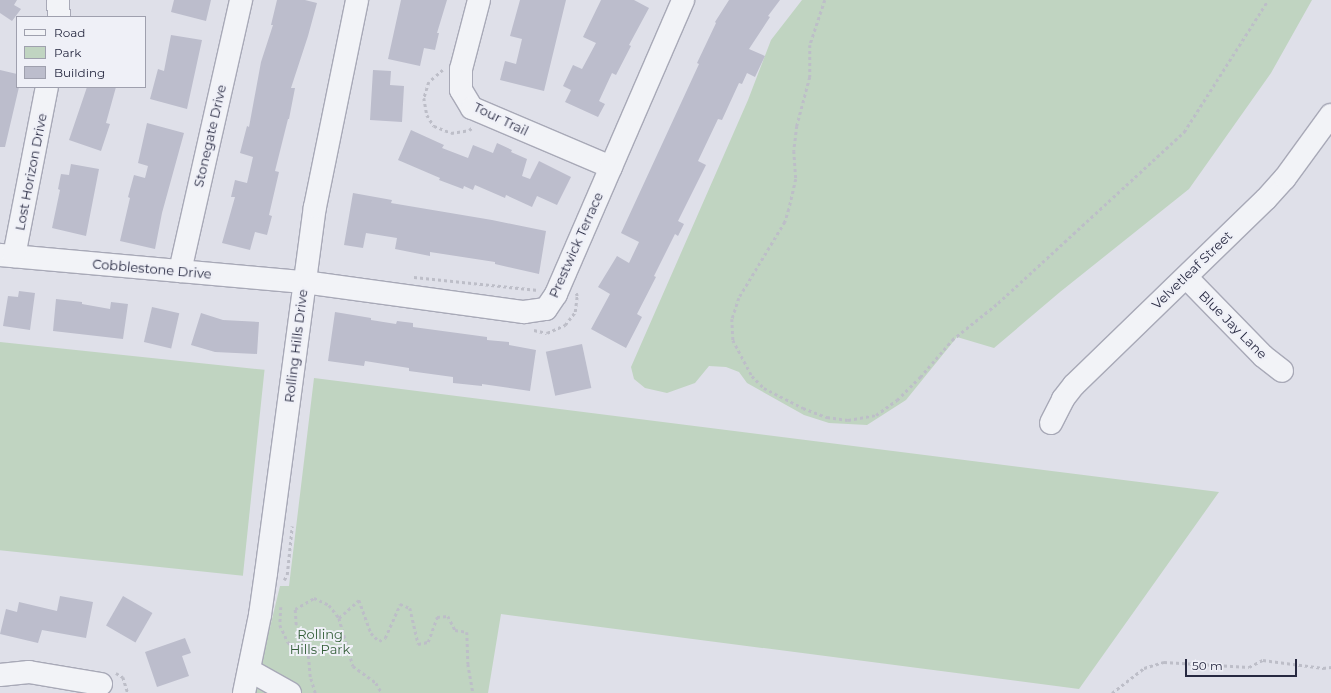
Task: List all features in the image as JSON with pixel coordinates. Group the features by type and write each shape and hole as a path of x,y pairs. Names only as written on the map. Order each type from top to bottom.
{"street":[{"path":"58,0 59,16"},
{"name":"Stonegate Drive","path":"180,271 241,0"},
{"name":"Rolling Hills Drive","path":"244,693 266,573 315,207 357,0"},
{"name":"Tour Trail","path":"479,0 461,70 461,90 472,108 611,167"},
{"name":"Prestwick Terrace","path":"304,282 524,312 546,308 556,294 683,0"},
{"name":"Lost Horizon Drive","path":"7,256 47,88"},
{"name":"Velvetleaf Street","path":"1051,423 1063,399 1074,385 1186,277 1285,178 1331,115"},
{"name":"Cobblestone Drive","path":"7,256 304,282"},
{"name":"Blue Jay Lane","path":"1186,277 1258,351 1282,371"},
{"path":"249,670 290,693"},
{"path":"0,675 29,672 101,684"}],"path":[{"path":"825,0 810,45 810,77 797,126 794,151 796,178 789,209 785,222 739,298 732,319 733,340 752,376 764,388 803,408 827,417 848,420 876,415 897,400 920,377 952,340 998,303 1184,132 1268,0"},
{"path":"411,277 538,290 541,283"},
{"path":"531,329 547,333 565,326 575,312 577,296 574,288"},
{"path":"284,586 293,521"},
{"path":"315,693 310,677 308,653 296,625 295,608 314,598 329,605 340,618 353,666 376,683 382,693"},
{"path":"340,618 359,600 372,633 379,641 385,638 400,604 410,608 418,644 428,642 437,616 448,616 455,630 467,632 468,664 473,693"},
{"path":"281,605 280,625 288,642 299,653 308,653"},
{"path":"1112,693 1144,668 1164,662 1249,667 1263,660 1323,668 1331,667"}],"green space":[{"path":"802,0 1312,0 1271,73 1189,189 1060,292 994,348 957,337 906,400 867,425 829,423 804,415 747,383 739,372 726,367 709,366 695,383 667,393 645,388 634,379 631,367 748,100 771,40"},
{"path":"0,342 265,370 243,576 0,550"},
{"name":"Rolling Hills Park","path":"314,378 1219,492 1079,689 501,614 488,693 254,693 280,586 289,586"}],"building":[{"path":"0,0 17,0 14,5 21,9 12,21 0,13"},
{"path":"174,0 211,0 206,21 171,12"},
{"path":"277,0 305,0 317,3 291,88 295,88 289,119 275,171 279,172 269,215 272,216 267,235 255,232 250,250 222,243 235,197 231,197 235,180 247,183 253,157 240,153 247,126 249,127 261,62 273,25 271,25"},
{"path":"401,0 447,0 437,33 439,33 435,50 424,48 420,66 388,59"},
{"path":"520,0 566,0 544,91 500,80 505,61 516,64 522,39 510,36"},
{"path":"601,0 634,0 649,8 629,45 631,46 616,75 612,73 599,101 605,104 598,117 565,102 571,90 563,86 573,65 582,69 596,43 583,37"},
{"path":"729,0 780,0 768,16 770,17 749,49 765,56 755,77 747,73 742,84 739,83 722,120 718,119 698,161 706,165 678,221 684,224 678,236 675,234 654,276 656,277 637,314 642,317 626,348 591,329 610,294 598,287 617,256 629,263 639,242 621,233 699,64 697,63 716,23 715,22"},
{"path":"171,35 202,40 187,109 150,99 158,69 164,71"},
{"path":"0,70 16,74 16,88 19,88 5,147 0,147"},
{"path":"373,70 391,71 390,85 404,86 402,122 370,120"},
{"path":"87,88 116,88 106,123 110,124 101,151 69,140"},
{"path":"147,123 184,133 162,213 155,249 120,241 130,198 128,197 134,175 145,178 148,166 138,163"},
{"path":"411,130 444,145 442,148 468,158 473,145 493,153 497,143 512,150 511,152 527,159 522,176 530,179 539,161 571,177 557,205 537,196 532,207 506,195 505,198 475,185 473,190 464,186 463,189 439,180 440,178 398,160"},
{"path":"71,164 99,169 86,236 52,228 60,190 58,189 61,174 69,175"},
{"path":"353,193 392,200 391,203 492,220 546,231 539,274 495,264 495,262 430,252 430,256 395,249 397,238 366,233 363,248 344,245"},
{"path":"19,291 35,293 30,330 3,326 8,296 18,297"},
{"path":"56,299 82,302 82,304 110,309 111,302 128,304 123,339 53,331"},
{"path":"152,307 179,313 171,348 144,342"},
{"path":"335,312 396,324 397,321 413,323 413,327 487,337 487,340 509,342 509,345 536,350 530,391 482,384 482,386 453,383 453,377 409,371 409,368 365,361 364,366 328,361"},
{"path":"201,313 223,320 259,322 257,354 215,352 191,345"},
{"path":"582,344 591,388 555,396 546,352"},
{"path":"60,596 93,602 86,638 42,630 38,643 0,634 6,609 17,612 19,602 57,611"},
{"path":"123,596 152,613 135,642 106,625"},
{"path":"185,638 191,653 182,656 189,676 157,687 145,652"}]}
